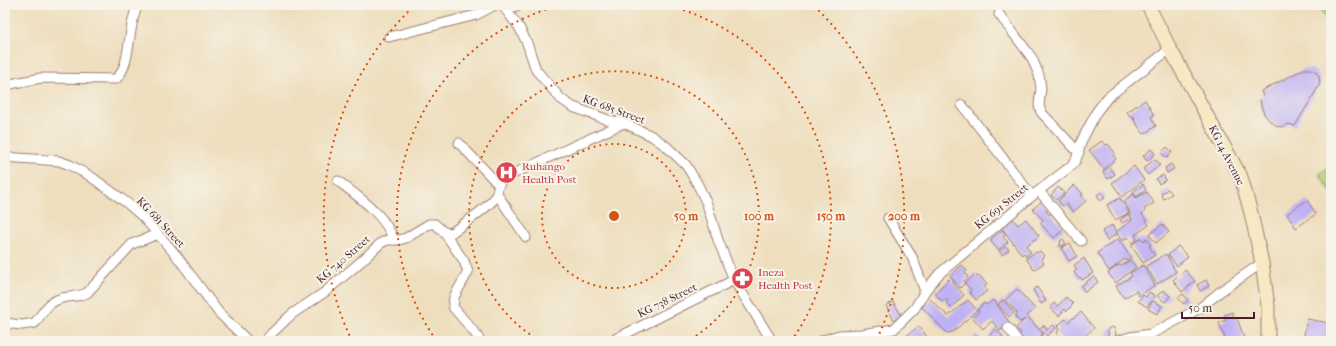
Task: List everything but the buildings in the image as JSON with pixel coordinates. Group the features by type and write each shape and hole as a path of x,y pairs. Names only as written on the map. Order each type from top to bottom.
{"main road":[{"name":"KG 14 Avenue","path":"1148,5 1170,49 1240,177 1251,213 1262,263 1268,306 1268,341"}],"street":[{"path":"5,85 41,78 116,79 120,76 126,59 132,20 138,5"},
{"path":"389,37 476,15 495,5"},
{"path":"504,7 520,5"},
{"name":"KG 685 Street","path":"504,7 519,27 536,70 560,99 573,107 608,120 624,123 652,136 666,146 686,165 707,204 718,240 734,280 772,341"},
{"path":"999,14 1032,58 1039,75 1041,88 1039,100 1042,112 1079,153"},
{"name":"KG 691 Street","path":"820,341 839,335 862,334 894,329 915,308 925,291 945,269 1071,166 1076,160 1082,140 1097,111 1108,96 1170,49"},
{"path":"962,105 1035,194 1081,241"},
{"path":"444,232 451,233 456,230 492,202 504,178 624,123"},
{"path":"459,143 498,189 526,237"},
{"name":"KG 681 Street","path":"5,157 59,161 70,165 90,176 126,203 143,217 176,255 219,314 248,341"},
{"path":"338,181 370,206 387,226 394,240"},
{"path":"888,218 912,257 925,291"},
{"name":"KG 740 Street","path":"265,341 292,314 330,288 381,242 406,238 432,223 444,232"},
{"path":"444,232 464,261 468,272 454,297 453,308 480,341"},
{"path":"5,323 22,325 35,323 47,306 54,300 80,296 87,293 132,244 158,234"},
{"path":"1117,341 1130,336 1151,338 1200,308 1221,291 1262,263"},
{"name":"KG 738 Street","path":"611,341 734,280"},
{"path":"1008,328 1018,341"}],"green space":[{"path":"1316,5 1331,5 1331,24"},
{"path":"1331,165 1331,192 1319,174"}],"place":[{"name":"Ruhango Health Post","path":"506,172"},
{"name":"Ineza Health Post","path":"742,278"}]}
